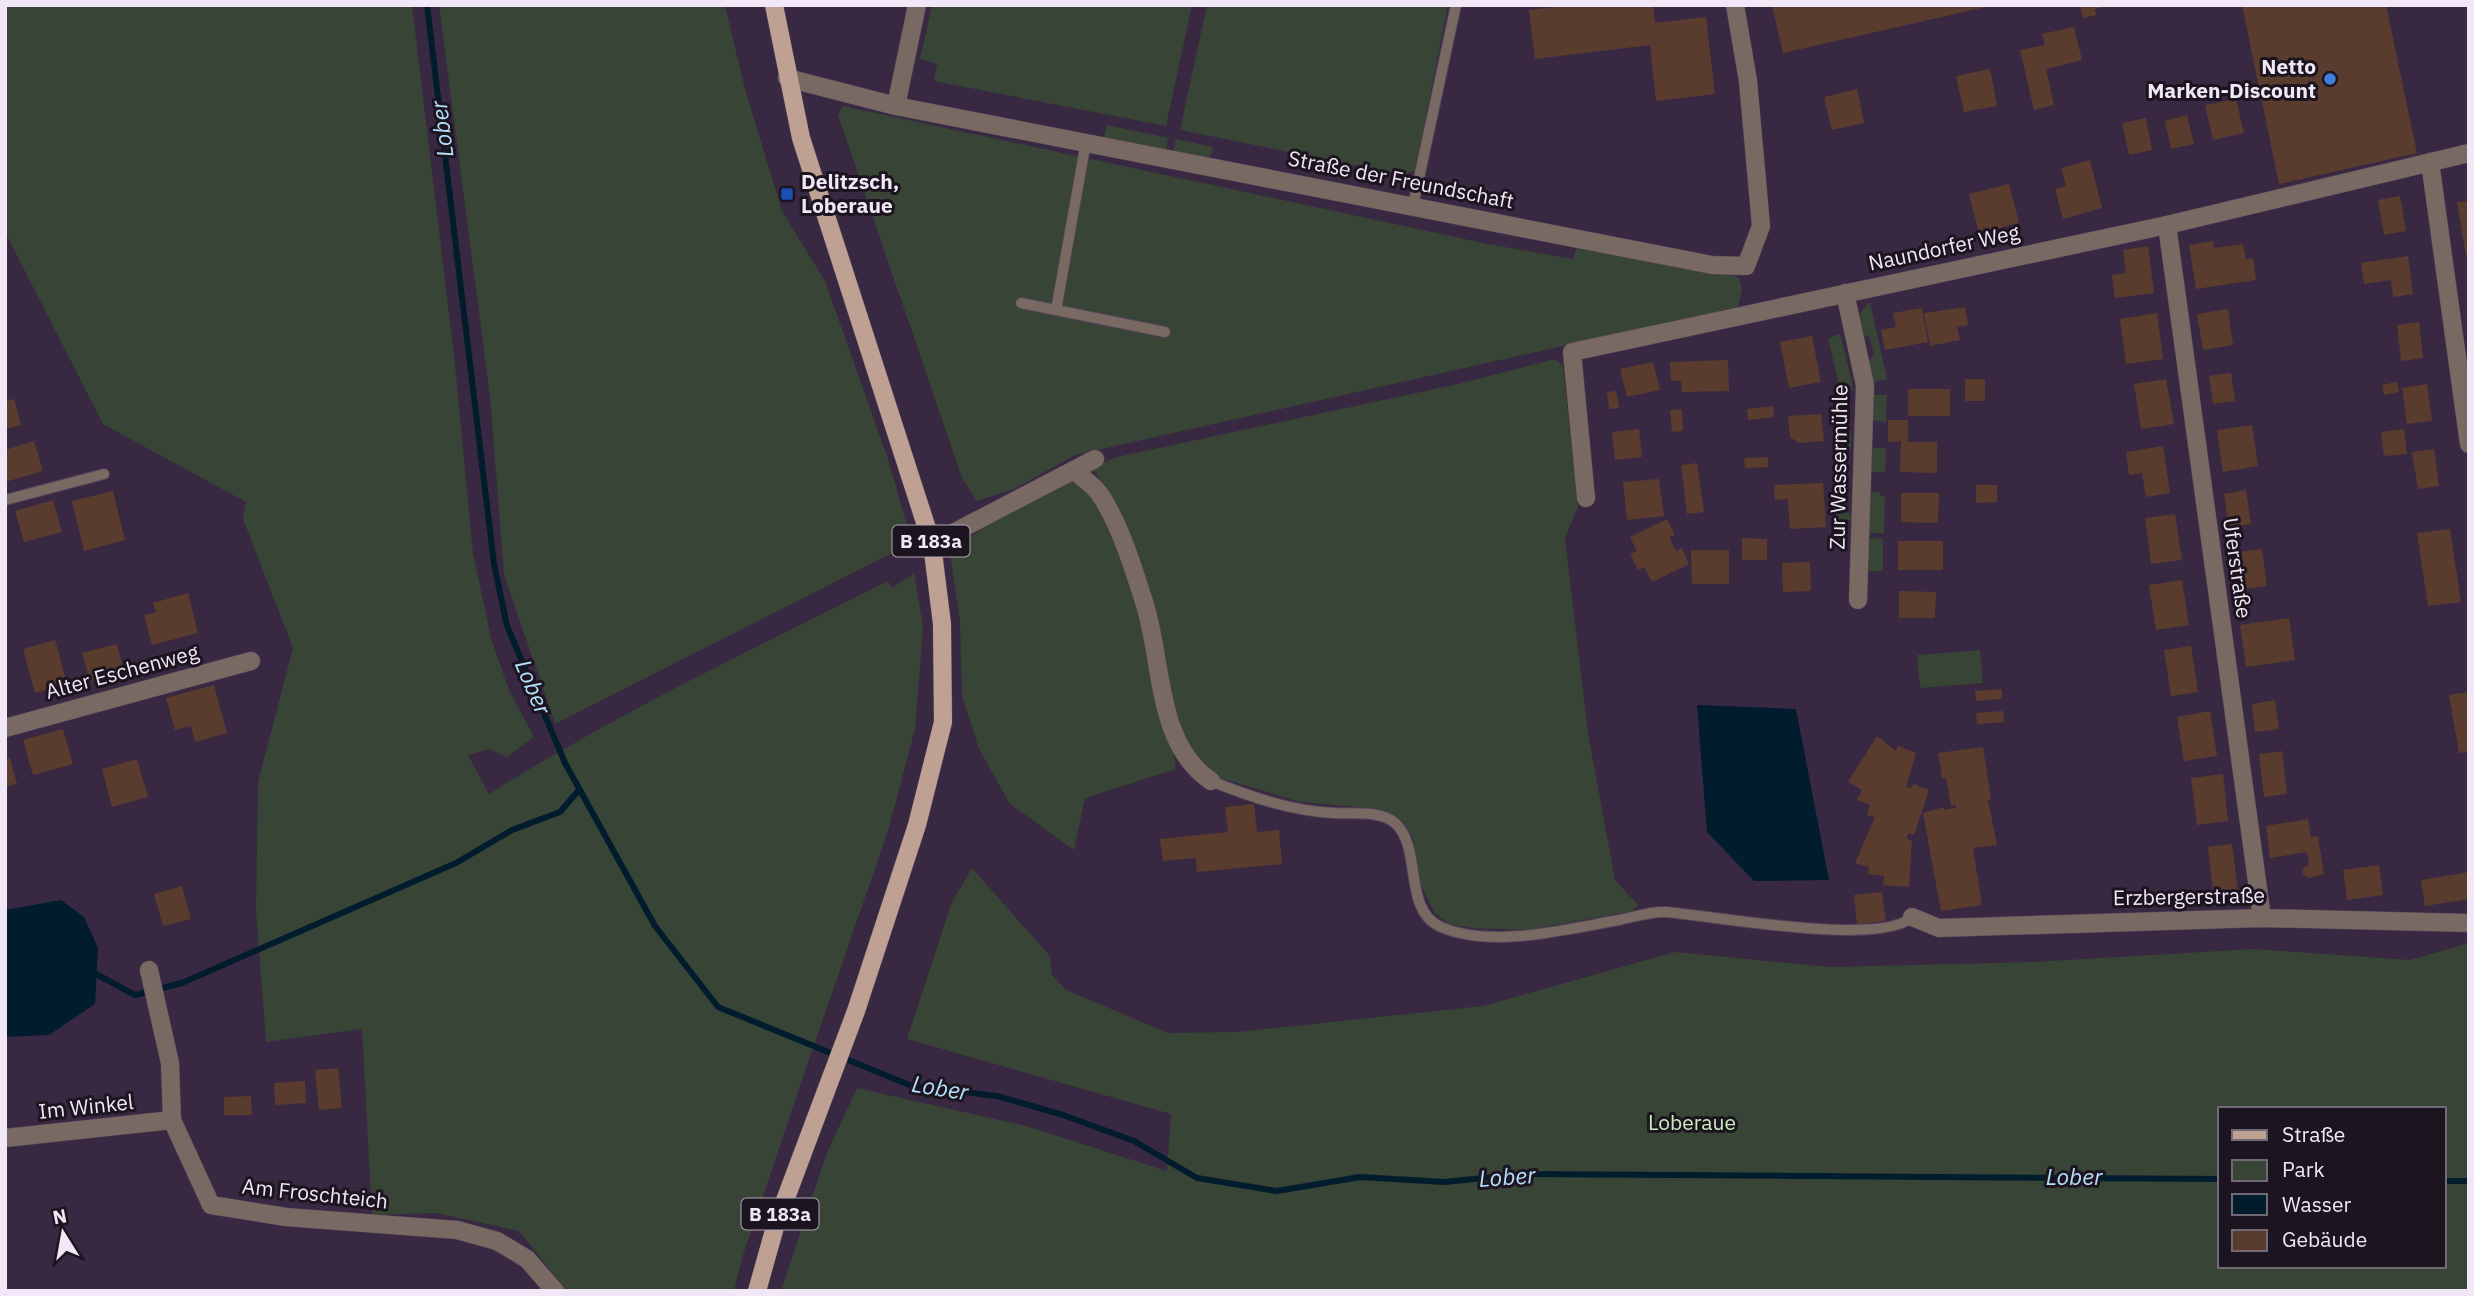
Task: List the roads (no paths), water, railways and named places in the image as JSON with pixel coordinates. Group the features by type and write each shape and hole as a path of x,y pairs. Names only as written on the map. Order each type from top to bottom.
{"main road":[{"name":"B 183a","path":"757,1291 807,1138 856,1011 917,825 943,722 943,624 932,544 801,138 774,5"}],"street":[{"path":"896,106 917,5"},
{"name":"Straße der Freundschaft","path":"787,78 896,106 1712,265 1746,266 1762,226 1748,81 1735,5"},
{"name":"Naundorfer Weg","path":"1586,498 1572,352 2167,225 2469,153"},
{"path":"2430,162 2469,444"},
{"name":"Uferstraße","path":"2167,225 2262,918"},
{"name":"Zur Wassermühle","path":"1845,293 1865,385 1858,600"},
{"path":"932,544 1095,459"},
{"path":"1074,470 1100,494 1120,537 1145,606 1170,725 1184,754 1198,773 1211,781"},
{"name":"Alter Eschenweg","path":"5,728 251,661"},
{"name":"Erzbergerstraße","path":"1912,917 1939,929 2262,918 2469,923"},
{"name":"Am Froschteich","path":"150,975 170,1063 172,1120 211,1205 286,1217 457,1230 497,1241 527,1259 555,1291"},
{"name":"Im Winkel","path":"5,1138 172,1120"}],"lane":[{"path":"1413,206 1456,5"},
{"path":"1056,310 1086,142"},
{"path":"1021,303 1165,332"},
{"path":"5,500 104,474"},
{"path":"1211,781 1296,810 1373,815 1394,822 1407,838 1415,887 1424,910 1439,926 1475,935 1532,935 1662,912 1734,919 1761,926 1861,929 1905,923 1912,917"}],"water":[{"path":"1697,705 1796,709 1829,880 1754,881 1707,832"},
{"path":"61,900 84,917 98,948 95,1004 49,1035 5,1037 5,910"}],"waterway":[{"name":"Lober","path":"427,5 494,564 507,626 565,763 655,926 718,1007 912,1086 997,1096 1063,1115 1134,1141 1197,1178 1277,1191 1360,1177 1444,1182 1524,1174 2218,1179"},
{"path":"96,974 135,995 182,983 456,863 512,830 560,812 579,790"},
{"name":"Lober","path":"2446,1181 2469,1181"}],"place":[{"name":"Netto Marken-Discount","path":"2330,79"},
{"name":"Delitzsch, Loberaue","path":"787,194"}],"park label":[{"name":"Loberaue","path":"1692,1123"}]}
